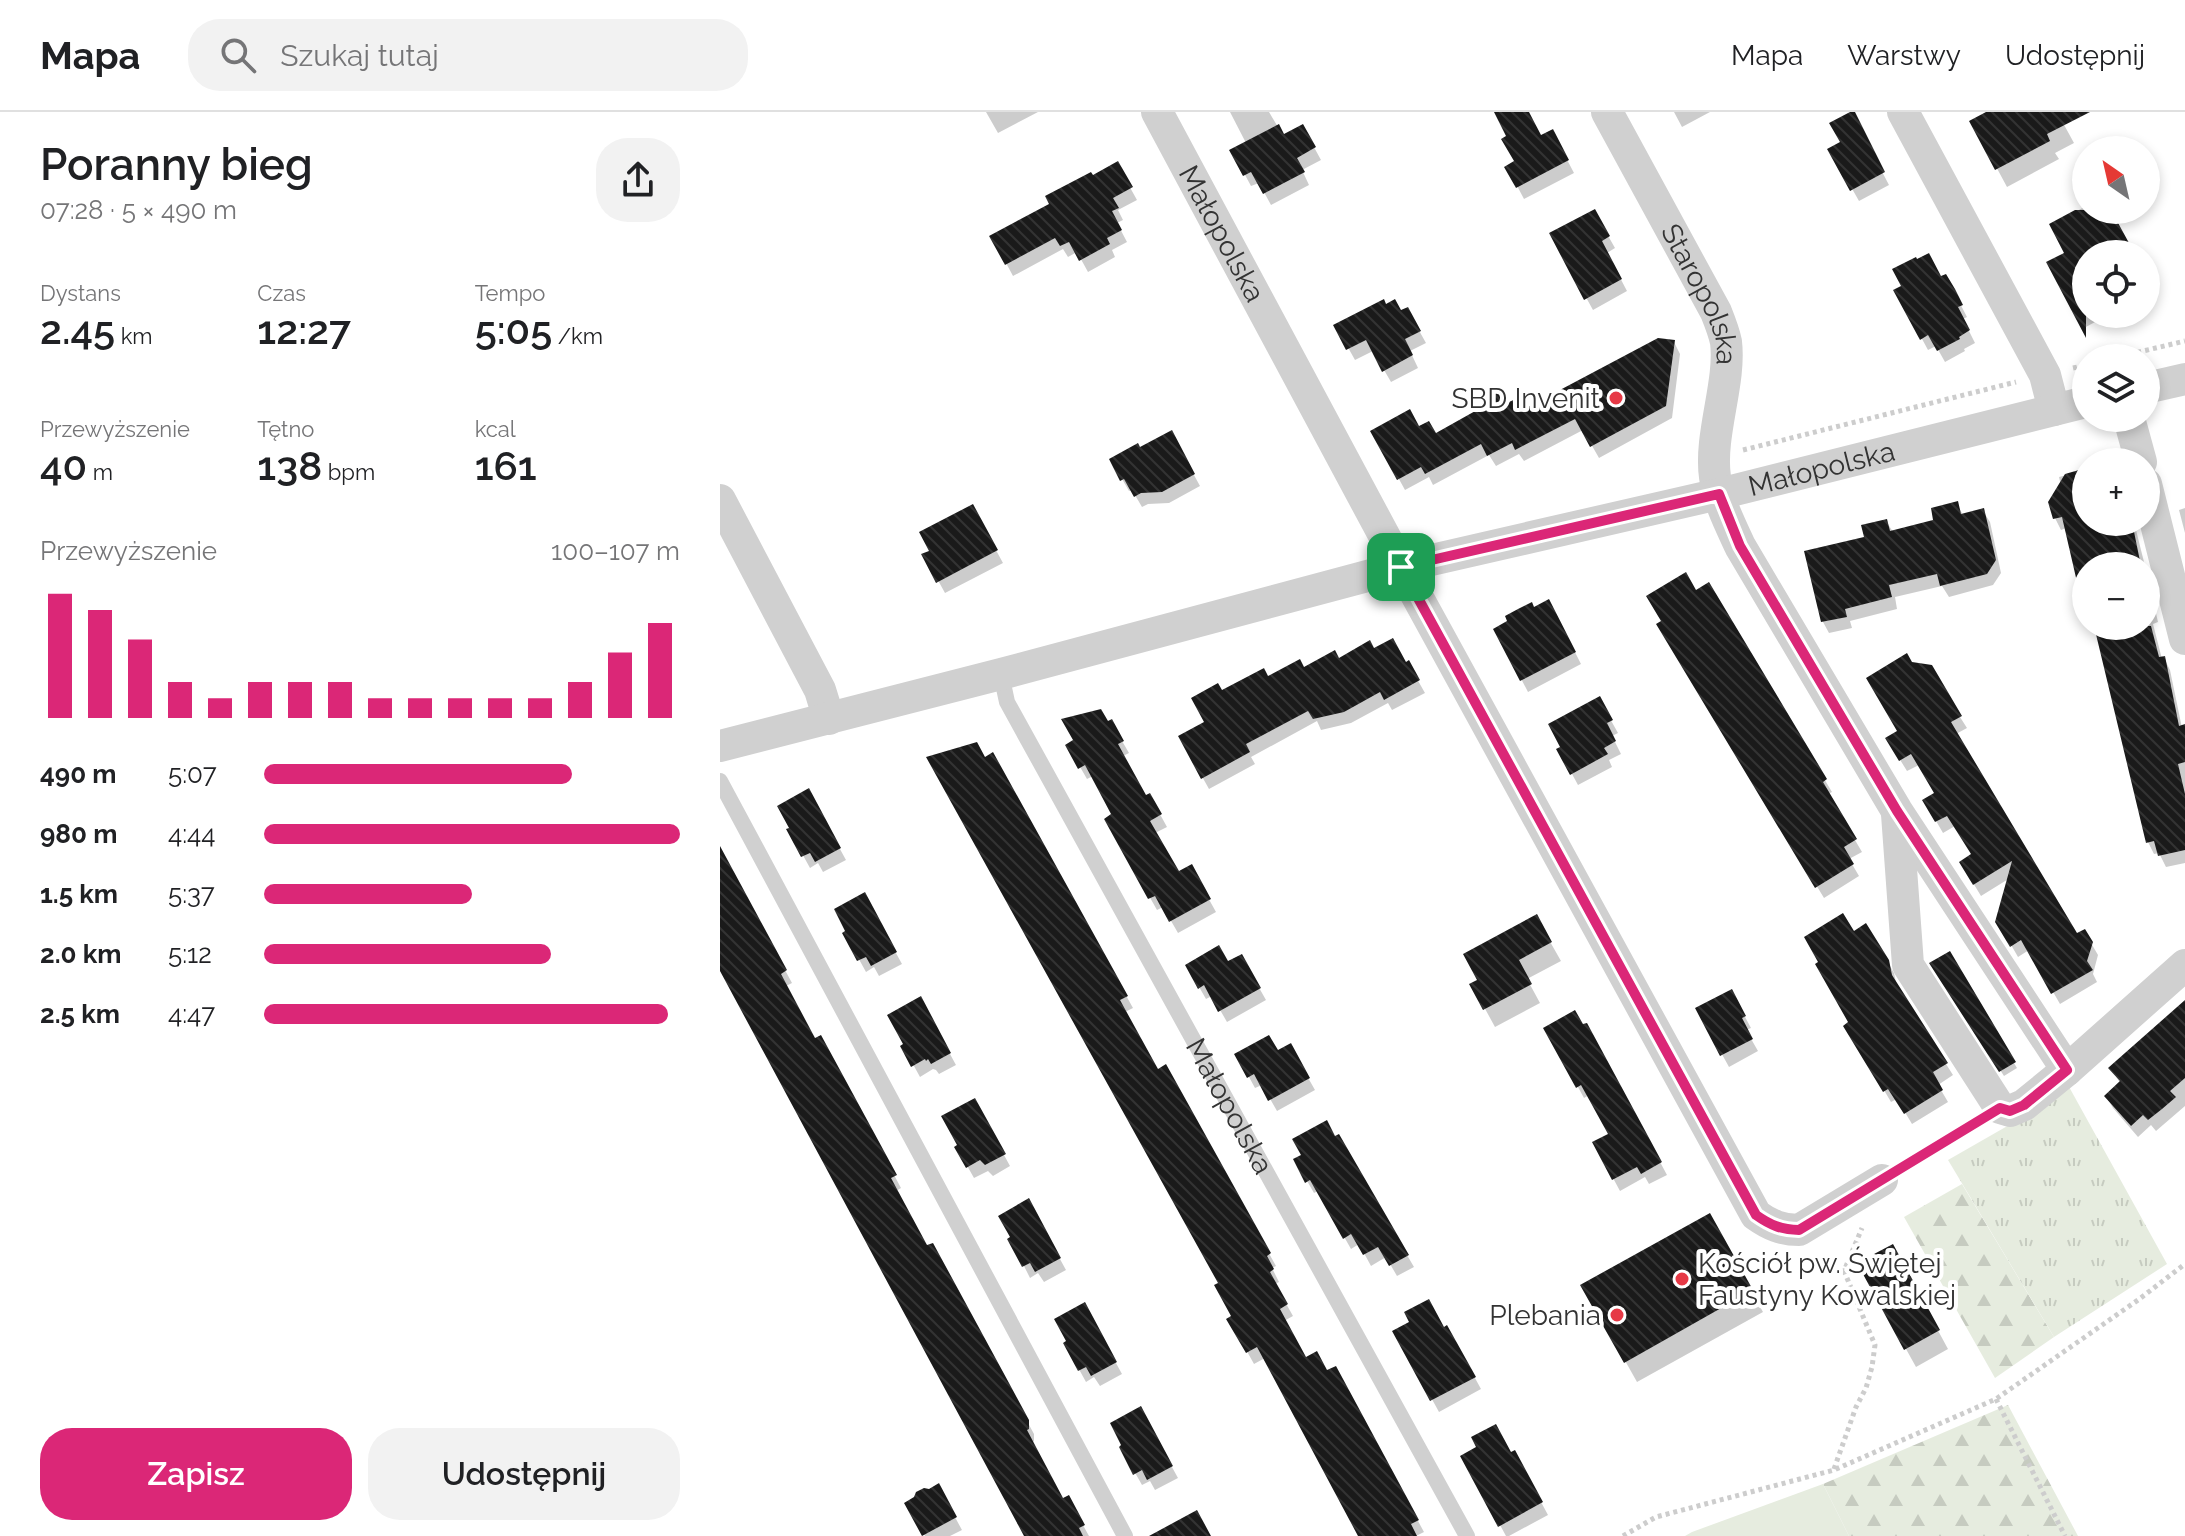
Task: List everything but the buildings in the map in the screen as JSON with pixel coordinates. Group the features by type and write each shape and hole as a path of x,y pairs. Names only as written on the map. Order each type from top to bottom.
{"street":[{"name":"Małopolska","path":"1157,112 1401,567"},
{"name":"Staropolska","path":"1607,112 1722,327 1726,342 1725,361 1714,476 1740,546 1897,811 2067,1070"},
{"path":"1903,112 2045,375 2054,410"},
{"path":"2160,385 2185,379"},
{"name":"Małopolska","path":"720,746 1401,567 1719,494 2072,406"},
{"path":"720,500 820,690 829,719"},
{"path":"2159,536 2185,639"},
{"path":"1401,567 1756,1215 1785,1230 1799,1230 1882,1180"},
{"path":"1897,811 1908,965 2000,1108 2010,1111 2024,1105 2185,965"}],"lane":[{"name":"Małopolska","path":"1001,674 1007,702 1467,1536"},
{"path":"720,781 1125,1536"}],"path":[{"path":"2160,347 2185,341"},
{"path":"1715,457 2072,368"},
{"path":"1834,1470 1856,1407 1866,1388 1875,1345 1844,1271 1882,1180 2000,1108"},
{"path":"1623,1536 1656,1517 1834,1470 1996,1399 2185,1264"},
{"path":"1996,1399 2065,1536"}],"green space":[{"path":"2068,1085 2167,1264 2054,1337 1948,1160 2039,1108"},
{"path":"1962,1184 2054,1337 1995,1378 1904,1217"},
{"path":"2008,1405 2078,1536 1849,1536 1823,1484"},
{"path":"1823,1484 1849,1536 1685,1536 1692,1532"}],"place":[{"name":"SBD Invenit","path":"1616,398"},
{"name":"Kościół pw. Świętej Faustyny Kowalskiej","path":"1682,1279"},
{"name":"Plebania","path":"1617,1315"}],"route":[{"path":"1719,494 1740,546 1897,811 2067,1070 2024,1105 2010,1111 2000,1108 1799,1230 1785,1230 1756,1215 1401,567 1719,494"}]}
